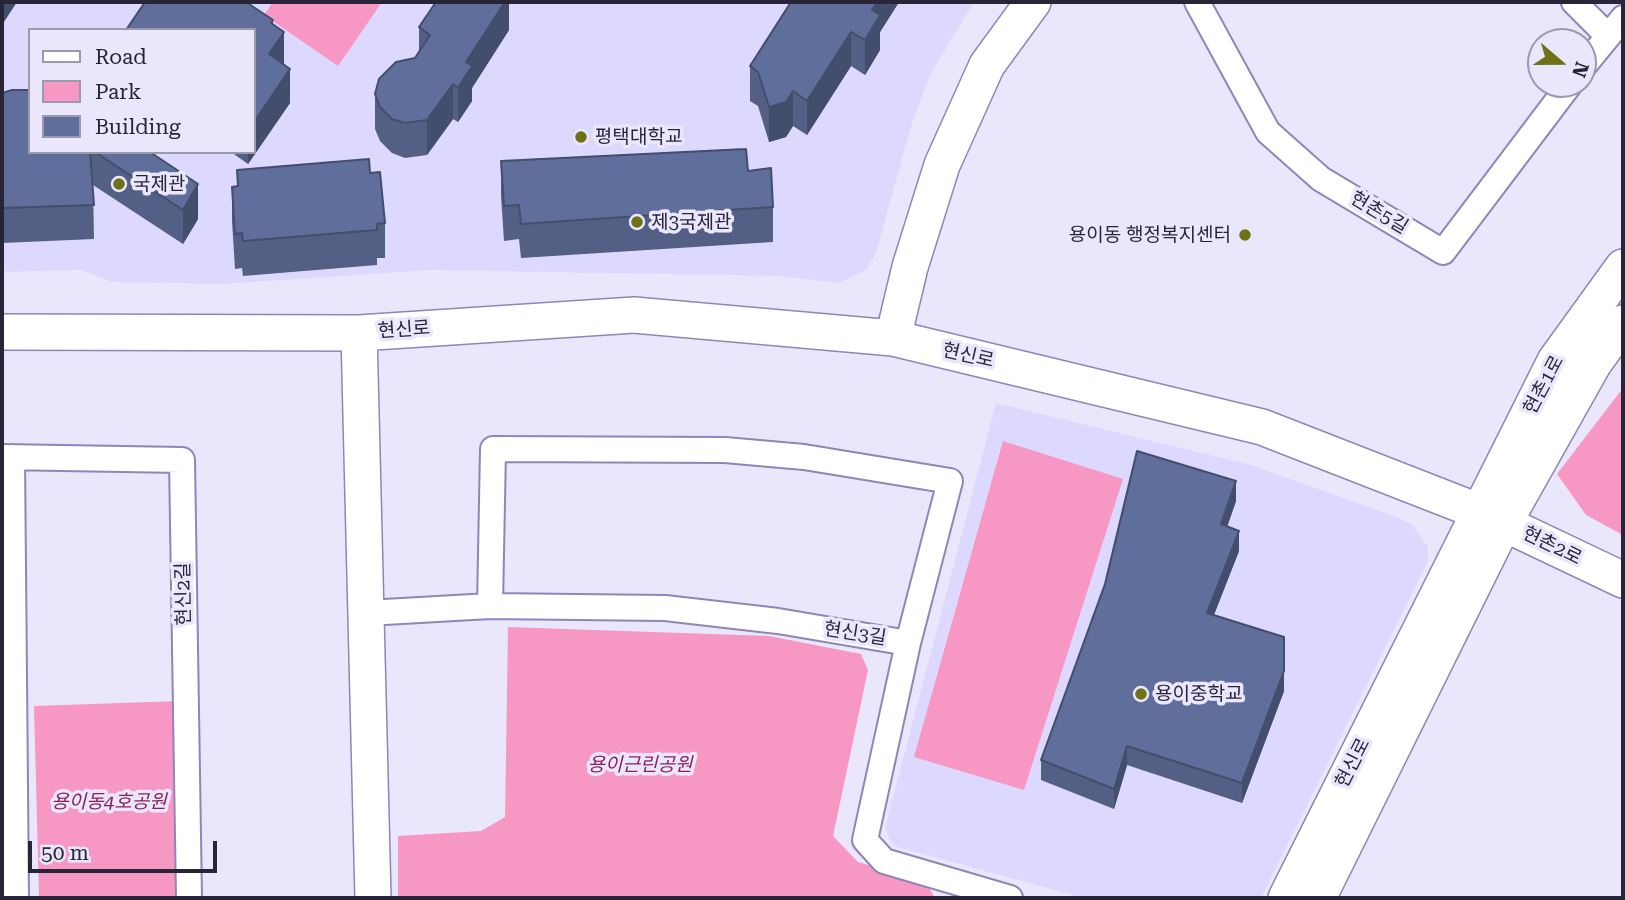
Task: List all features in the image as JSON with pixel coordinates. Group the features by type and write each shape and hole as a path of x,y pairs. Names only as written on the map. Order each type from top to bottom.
{"street":[{"path":"893,338 910,267 942,165 987,65 1033,2"},
{"name":"현촌5길","path":"1197,2 1268,132 1321,179 1443,252 1559,98"},
{"path":"1574,2 1615,26 1597,49"},
{"name":"현촌1로","path":"1492,517 1555,361 1623,267"},
{"name":"현신로","path":"2,332 359,333 634,315 893,338 1262,427 1492,517"},
{"name":"현신로","path":"1286,898 1492,517 1623,323"},
{"path":"359,333 373,898"},
{"path":"490,606 493,449 725,450 804,457 950,481 908,643"},
{"name":"현신2길","path":"16,898 7,457 182,460 189,898"},
{"name":"현신로","path":"1318,898 1492,517"},
{"name":"현촌2로","path":"1492,517 1623,580"},
{"name":"현신3길","path":"367,613 490,606 664,608 778,621 908,643 865,840 884,861 964,892 1010,898"}],"shaded area":[{"name":"평택대학교","path":"2,2 974,2 930,75 912,123 876,253 866,270 838,283 777,276 431,270 222,284 112,282 82,270 2,272"},
{"name":"용이중학교","path":"996,403 1251,465 1394,516 1413,525 1428,547 1428,561 1261,898 1084,898 894,846 889,838 885,828"}],"green space":[{"path":"273,2 382,2 338,66 264,15"},
{"path":"1623,388 1623,535 1586,515 1557,474"},
{"path":"1003,441 1123,479 1024,790 914,757"},
{"name":"용이근린공원","path":"508,627 769,636 861,654 868,670 833,836 858,862 925,881 935,898 398,898 398,836 481,831 505,817"},
{"name":"용이동4호공원","path":"179,701 184,898 39,898 34,706"}],"building":[{"path":"145,2 246,2 273,20 271,23 284,32 269,54 290,69 256,119 256,28 127,28"},
{"path":"436,2 505,2 466,62 472,66 458,88 453,84 427,120 405,123 392,119 380,107 375,94 379,79 396,62 415,58 430,35 419,27"},
{"path":"791,2 877,2 872,10 880,15 865,40 851,32 807,101 793,91 786,102 769,107 758,72 750,66"},
{"path":"28,90 28,154 90,154 94,205 2,208 2,93"},
{"path":"746,149 748,171 771,168 773,207 521,224 519,205 504,206 501,161"},
{"path":"98,154 153,154 198,184 183,210"},
{"path":"369,159 370,173 380,172 385,223 377,224 377,230 243,241 242,233 235,234 232,187 238,186 237,170"},
{"path":"1137,451 1236,481 1221,524 1239,531 1207,613 1284,637 1284,671 1242,783 1127,746 1114,789 1041,760 1105,584"}],"place":[{"name":"평택대학교","path":"581,137"},
{"name":"국제관","path":"119,184"},
{"name":"제3국제관","path":"637,222"},
{"name":"용이동 행정복지센터","path":"1245,235"},
{"name":"용이중학교","path":"1141,694"}]}
